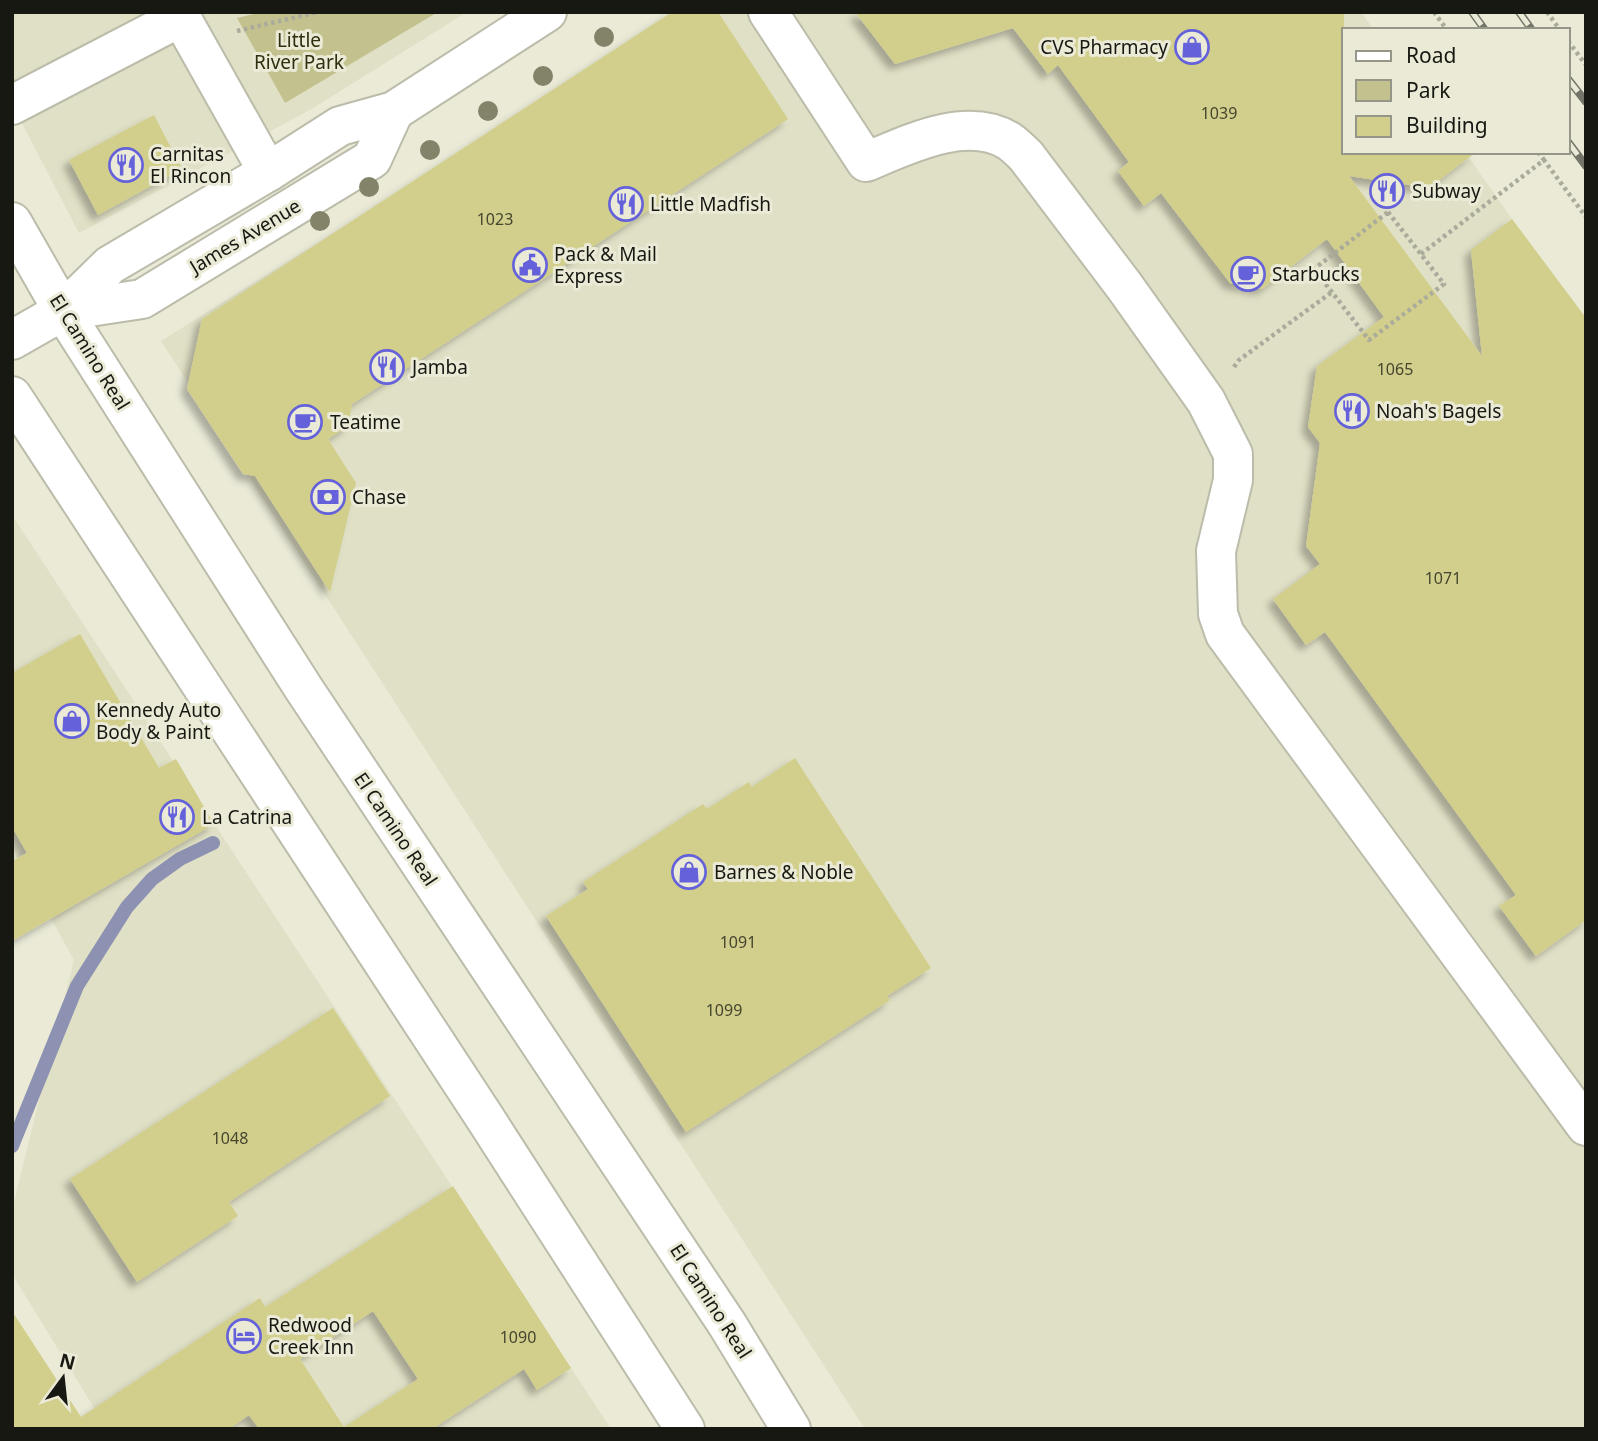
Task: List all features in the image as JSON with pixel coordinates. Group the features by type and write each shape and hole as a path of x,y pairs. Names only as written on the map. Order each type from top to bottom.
{"main road":[{"name":"James Avenue","path":"12,340 63,311 110,265 268,172 340,126 394,111 547,12"},
{"path":"768,12 866,162 908,144 949,132 973,131 1010,141 1026,156 1125,286 1206,401 1233,454 1233,480 1216,551 1218,614 1225,634 1586,1126"},
{"path":"12,105 180,15 268,172"},
{"name":"James Avenue","path":"63,311 142,299 372,159 394,111"},
{"name":"El Camino Real","path":"12,222 63,311 348,757 727,1324 791,1429"},
{"path":"12,396 485,1118 685,1429"}],"path":[{"path":"232,32 318,12"},
{"path":"1434,12 1446,28"},
{"path":"1547,12 1559,28"},
{"path":"1570,44 1586,65"},
{"path":"1540,154 1586,217"},
{"path":"1421,254 1544,160"},
{"path":"1388,212 1421,254 1444,284 1369,340 1314,269 1388,212"},
{"path":"1206,401 1240,360 1332,292"}],"shaded area":[{"path":"12,12 467,12 310,110 79,233 12,104"},
{"path":"687,12 1361,12 1373,28 1342,28 1342,154 1466,154 1586,318 1586,1429 865,1429 161,341"},
{"path":"12,515 611,1429 107,1429 12,1274 12,1210 74,960 12,849"}],"green space":[{"name":"Little River Park","path":"263,12 438,12 285,103 237,18"}],"building":[{"path":"672,12 718,12 788,119 352,404 348,426 328,439 356,483 330,592 255,476 243,474 187,389 202,319"},
{"path":"855,12 1344,12 1342,154 1473,154 1429,188 1349,176 1482,356 1471,250 1512,219 1586,318 1586,920 1536,956 1499,906 1516,895 1325,632 1306,645 1273,599 1320,564 1306,546 1320,443 1308,427 1317,366 1384,317 1327,239 1262,289 1230,283 1161,193 1144,206 1118,171 1129,162 1058,65 1048,74 1013,28 895,64"},
{"name":"Carnitas El Rincon","path":"154,115 182,169 98,215 69,160"},
{"path":"80,634 159,768 176,759 214,824 12,941 12,861 27,853 12,827 12,673"},
{"path":"795,758 931,968 887,996 890,1000 686,1132 546,916 588,889 583,882 703,804 707,809 749,782 752,787"},
{"path":"333,1008 390,1096 229,1202 238,1216 137,1282 70,1179"},
{"path":"453,1186 571,1368 537,1390 524,1369 432,1429 259,1429 249,1415 229,1429 12,1429 12,1311 81,1417 260,1298 265,1307","holes":["373,1311 418,1379 344,1427 300,1359"]}],"waterway":[{"path":"12,1146 77,986 127,907 152,879 180,859 213,843"}],"railway":[{"path":"1472,12 1484,28"},
{"path":"1519,12 1531,28"},
{"path":"1570,82 1586,102"},
{"path":"1570,145 1586,166"}],"place":[{"name":"CVS Pharmacy","path":"1192,47"},
{"name":"Carnitas El Rincon","path":"126,165"},
{"name":"Subway","path":"1387,191"},
{"name":"Little Madfish","path":"626,204"},
{"name":"Pack & Mail Express","path":"530,265"},
{"name":"Starbucks","path":"1248,274"},
{"name":"Jamba","path":"387,367"},
{"name":"Noah's Bagels","path":"1352,411"},
{"name":"Teatime","path":"305,422"},
{"name":"Chase","path":"328,497"},
{"name":"Kennedy Auto Body & Paint","path":"72,721"},
{"name":"La Catrina","path":"177,817"},
{"name":"Barnes & Noble","path":"689,872"},
{"name":"Redwood Creek Inn","path":"244,1336"}]}
